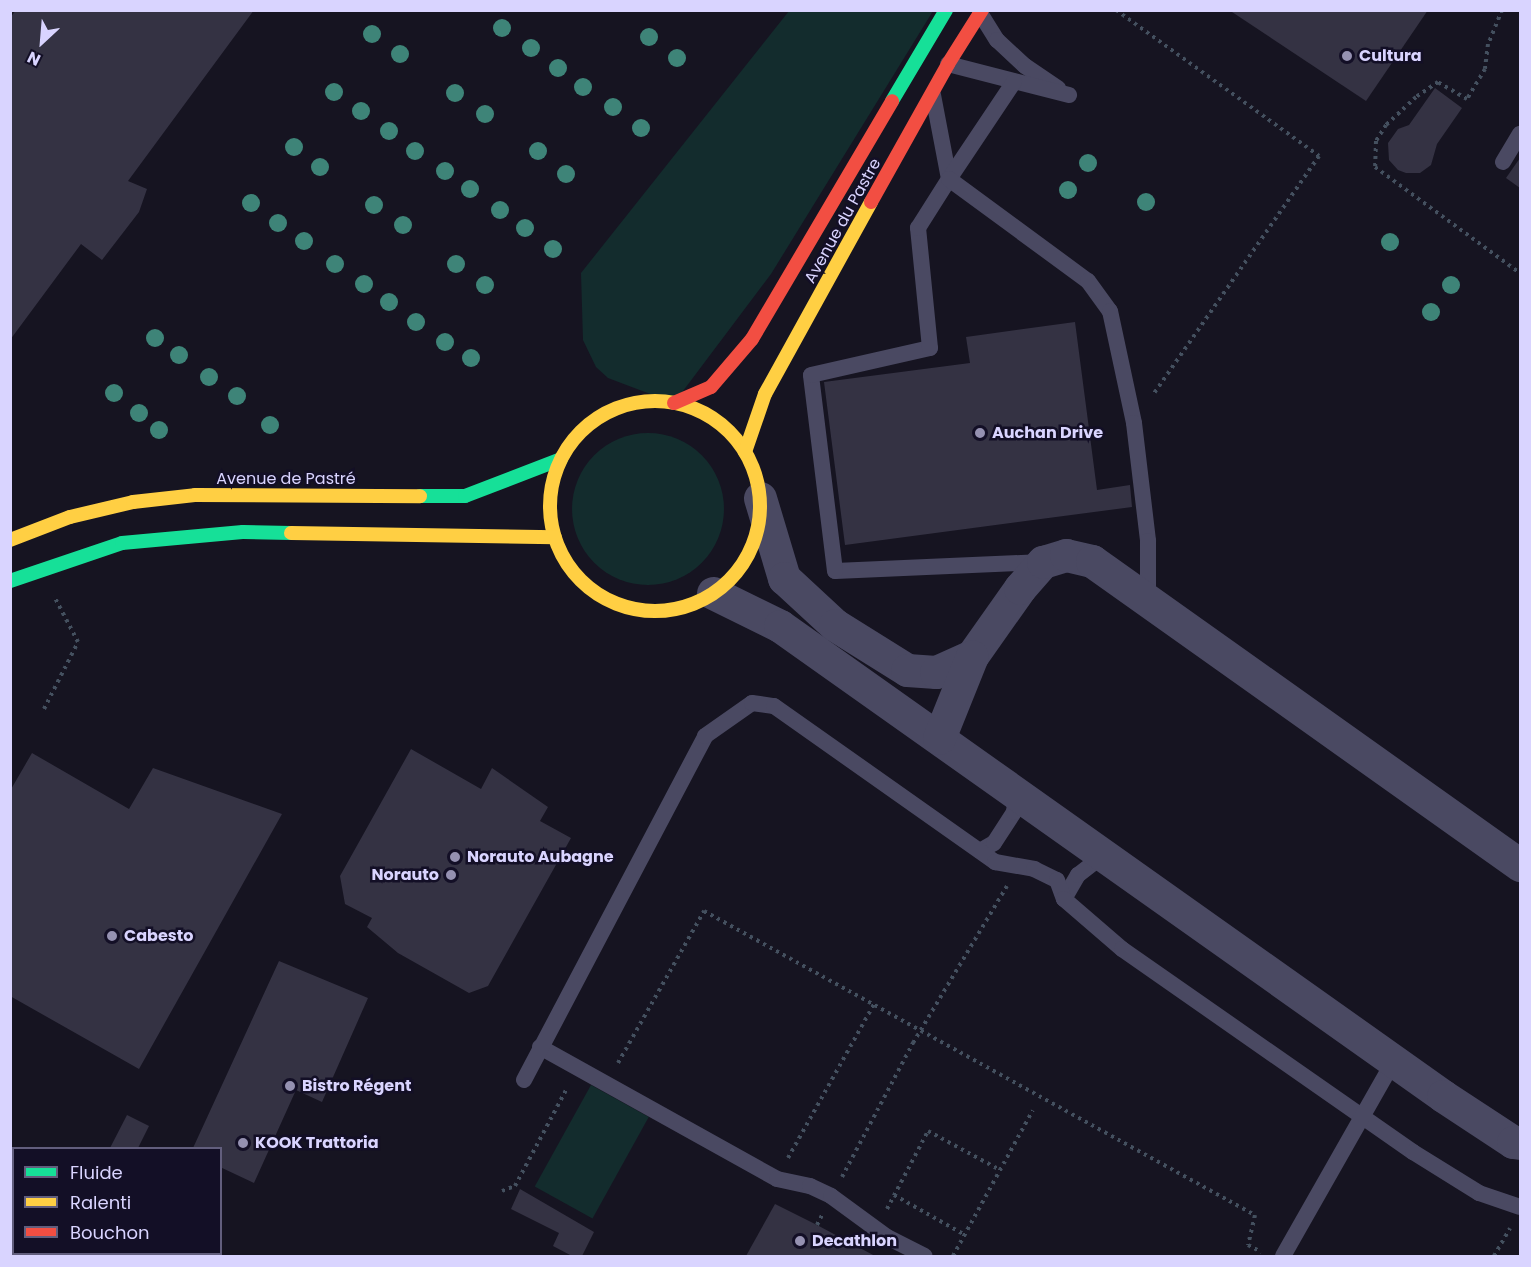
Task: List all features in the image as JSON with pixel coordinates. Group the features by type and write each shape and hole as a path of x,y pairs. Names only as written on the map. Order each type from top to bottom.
{"street":[{"name":"Avenue du Pastre","path":"674,403 711,387 752,339 946,10"},
{"name":"Avenue du Pastre","path":"745,452 765,394 948,64 981,12"},
{"path":"760,498 751,550 729,579 713,594 687,606 663,610 623,606 605,598 573,572 562,556 555,537 551,512 552,488 561,459 569,445 586,425 612,410 646,402 674,403 708,415 735,438 745,452 760,498 784,578 835,625 907,670 936,672 972,656"},
{"name":"Avenue de Pastré","path":"10,540 70,517 133,502 195,495 465,496 561,459"},
{"path":"10,581 39,569 122,543 243,532 555,537"},
{"path":"939,738 972,656 1020,588 1043,562 1066,555 1092,561 1521,865"},
{"path":"713,594 780,626 1443,1096 1513,1142 1521,1143"}],"lane":[{"path":"948,64 1069,94 1025,66 997,40 981,12"},
{"path":"1014,82 918,228 930,348 811,375 835,571 1043,562"},
{"path":"933,93 950,179 1088,281 1110,311 1134,423 1148,541 1148,601"},
{"path":"1503,162 1521,134"},
{"path":"524,1080 705,736 752,703 774,706 995,861 1024,867 1057,880 1064,899 1122,949 1362,1117 1479,1193 1518,1212"},
{"path":"980,852 994,843 1014,812 1016,793"},
{"path":"1064,899 1078,875 1104,855"},
{"path":"540,1047 777,1179 810,1186 831,1196 877,1229 925,1257"},
{"path":"1283,1257 1394,1061"}],"path":[{"path":"1116,10 1319,156 1134,423"},
{"path":"1502,10 1488,44 1485,69 1467,99 1438,82 1416,98 1386,125 1376,141 1375,167 1521,273"},
{"path":"39,569 78,642 44,709"},
{"path":"817,1225 920,1030 1000,895 1024,867"},
{"path":"606,1084 704,910 1255,1215 1248,1245 1270,1257"},
{"path":"777,1179 874,1004"},
{"path":"502,1191 515,1186 578,1068"},
{"path":"953,1257 1033,1110"},
{"path":"877,1229 927,1131 1000,1170"},
{"path":"894,1195 965,1234"},
{"path":"1494,1257 1518,1212"}],"green space":[{"path":"789,11 933,11 771,274 674,403 608,378 596,367 583,340 581,273"},
{"path":"648,433 677,438 702,455 719,480 724,509 719,538 702,563 677,580 648,585 619,580 594,563 577,538 572,509 577,480 594,455 619,438"},
{"path":"591,1085 649,1117 592,1218 535,1186"}],"building":[{"path":"16,10 254,10 128,181 147,189 139,212 102,260 81,244 10,340 10,18"},
{"name":"Cultura","path":"1229,10 1428,10 1366,101"},
{"path":"1435,88 1462,108 1437,144 1431,165 1420,173 1406,173 1398,170 1389,160 1388,143 1398,129 1409,125"},
{"path":"1520,158 1520,188 1506,178"},
{"name":"Auchan Drive","path":"1075,322 1097,490 1130,485 1132,507 845,545 824,382 970,363 966,337"},
{"name":"Norauto Aubagne","path":"411,749 481,789 492,768 548,807 540,821 571,838 488,986 469,993 398,953 367,927 372,918 345,904 340,876"},
{"name":"Cabesto","path":"32,753 129,809 153,768 282,814 139,1069 10,996 10,791"},
{"path":"279,961 368,998 322,1102 296,1090 254,1183 222,1168 222,1147 193,1147"},
{"path":"127,1115 149,1126 138,1147 111,1147"},
{"path":"520,1189 594,1232 582,1256 572,1256 553,1246 559,1233 511,1209"},
{"name":"Decathlon","path":"775,1204 817,1225 875,1256 746,1256"}],"traffic: fast":[{"path":"892,101 946,10"},
{"path":"420,496 465,496 561,459"},
{"path":"10,581 122,543 243,532 291,533"}],"traffic: slow":[{"path":"745,452 765,394 871,202"},
{"path":"655,401 675,403 695,409 713,419 729,432 742,448 752,466 758,486 760,506 758,526 752,546 742,564 729,580 713,593 695,603 675,609 655,611 635,609 615,603 597,593 581,580 568,564 558,546 552,526 550,506 552,486 558,466 568,448 581,432 597,419 615,409 635,403 655,401"},
{"path":"10,540 70,517 133,502 195,495 420,496"},
{"path":"291,533 555,537"}],"traffic: jam":[{"path":"871,202 948,64 982,10"},
{"path":"674,403 711,387 752,339 892,101"}],"place":[{"name":"Cultura","path":"1347,56"},
{"name":"Auchan Drive","path":"980,433"},
{"name":"Norauto Aubagne","path":"455,857"},
{"name":"Norauto","path":"451,875"},
{"name":"Cabesto","path":"112,936"},
{"name":"Bistro Régent","path":"290,1086"},
{"name":"KOOK Trattoria","path":"243,1143"},
{"name":"Decathlon","path":"800,1241"}]}
